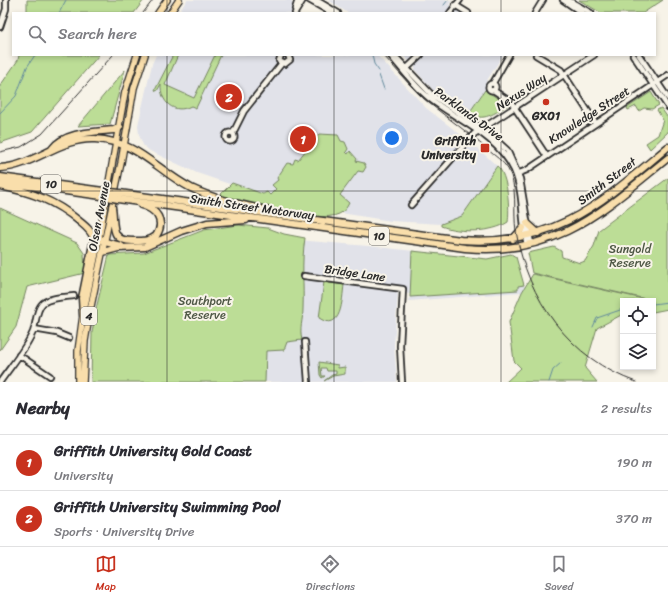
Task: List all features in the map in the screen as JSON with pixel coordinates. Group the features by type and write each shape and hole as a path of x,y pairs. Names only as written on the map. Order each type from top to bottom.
{"highway":[{"path":"51,150 57,142 70,137 114,130 120,127"},
{"path":"0,168 31,161 51,150 85,139 96,139 117,143 137,150 169,176 194,189 221,199 287,216"},
{"name":"Smith Street","path":"461,240 486,241 513,239 538,233 568,222 595,206 668,147"},
{"name":"Smith Street","path":"500,249 529,245 549,239 583,224 668,158"},
{"name":"Smith Street Motorway","path":"0,177 102,194"},
{"name":"Smith Street Motorway","path":"0,182 287,216 461,240"},
{"path":"0,186 30,192 49,200 68,212 92,233 94,239 82,298 83,315"},
{"path":"112,207 114,230 119,238 126,241 144,241 153,238 158,233 160,221 154,210 144,206 123,202 118,196"},
{"name":"Smith Street Motorway","path":"118,196 258,219 465,248 500,249"},
{"path":"103,252 109,249 145,247 180,231 207,223 258,219"},
{"path":"513,239 525,225 538,233"},
{"path":"99,238 105,242 126,248"}],"main road":[{"path":"159,12 167,0"},
{"path":"171,12 179,0"},
{"name":"Olsen Avenue","path":"78,382 79,347 83,315 117,143 125,92 137,56"},
{"name":"Olsen Avenue","path":"83,382 87,327 112,207 134,88 145,56"}],"street":[{"path":"0,28 6,9 6,0"},
{"path":"295,12 298,0"},
{"path":"296,12 303,0"},
{"path":"309,0 330,12"},
{"path":"316,0 336,12"},
{"path":"451,12 456,2 460,0"},
{"path":"536,12 544,0"},
{"path":"563,0 581,12"},
{"path":"568,0 589,12"},
{"path":"456,2 467,12"},
{"path":"280,56 279,59 282,63"},
{"path":"233,133 244,111 282,63 285,64 289,62 290,58 289,56"},
{"name":"Parklands Drive","path":"391,56 432,95 480,130 496,145 516,171 529,245"},
{"name":"Parklands Drive","path":"395,56 405,70"},
{"path":"405,70 420,56"},
{"path":"508,56 493,84 489,87 510,101 546,155"},
{"path":"538,56 559,69 595,122"},
{"name":"Nexus Way","path":"411,205 480,130 592,56"},
{"path":"634,56 668,98"},
{"path":"640,56 668,107"},
{"name":"Knowledge Street","path":"516,171 535,162 668,75"},
{"name":"Bridge Lane","path":"304,276 403,289 400,346 402,382"},
{"path":"0,382 19,355 34,328 40,309 45,302 58,298 74,296"},
{"path":"34,328 57,333 69,338"},
{"path":"305,342 308,382"},
{"path":"19,355 50,376"}],"shaded area":[{"path":"187,0 291,0 293,3 291,12 179,12"},
{"path":"328,0 452,0 449,5 460,12 346,12"},
{"path":"156,56 378,56 426,108 465,138 464,142 469,146 474,145 497,166 462,216 441,224 391,221 322,210 262,195 197,173 150,151 143,145 139,135 138,125 152,64"},
{"path":"403,56 502,56 486,82 485,90 469,113 434,91 415,70 415,66"},
{"path":"262,237 368,246 487,259 518,269 525,287 522,292 409,301 410,294 398,292 394,345 397,382 97,382"}],"green space":[{"path":"27,0 144,0 135,12 27,12"},
{"path":"579,0 663,0 645,12 599,12"},
{"path":"19,56 98,56 32,132 0,143 0,86 18,60"},
{"path":"172,56 178,56 165,85 194,98 215,56 221,56 196,108 191,106 179,109 174,108 169,105 163,96 161,84 157,91 155,90"},
{"path":"125,70 110,124 78,126"},
{"path":"485,90 508,105 489,116 474,116 469,113"},
{"path":"651,92 659,105 652,109 644,108 639,111 636,106 628,110 627,108"},
{"path":"661,108 668,118 668,132 650,149 646,143 658,135 663,120 657,110"},
{"path":"319,134 338,135 341,141 345,142 348,149 346,152 348,154 350,151 357,159 356,161 364,163 366,167 363,172 358,171 340,195 349,203 341,213 329,216 298,215 219,196 232,183 263,194 267,192 270,195 276,189 272,185 278,180 277,178 287,163 293,164 295,159 298,160"},
{"path":"497,166 504,176 506,184 509,209 508,222 501,226 475,231 457,230 441,226 441,224 462,216"},
{"name":"Sungold Reserve","path":"668,178 668,309 656,311 656,298 641,298 532,273 528,253 554,247 561,251 562,257 580,263 585,261 594,246 599,230"},
{"path":"0,208 77,243 84,253 85,273 27,287 16,327 0,350"},
{"name":"Southport Reserve","path":"238,225 268,228 284,234 305,238 303,265 303,313 301,328 302,340 287,342 284,350 266,351 265,382 91,382 92,333 96,309 109,255 144,253 204,230"},
{"path":"412,251 487,259 511,254 516,257 524,285 518,286 518,290 410,297"},
{"path":"533,274 639,298 620,298 620,316 597,328 585,368 597,382 506,382 521,368 514,361 509,322 522,292"},
{"path":"324,282 344,285 339,312 336,318 332,321 319,318"},
{"path":"319,362 338,365 338,368 345,367 345,374 333,376 324,381 336,374 336,371 327,371 326,368 321,368 322,376 325,376 322,378 320,375"}],"water":[{"path":"233,85 241,90 225,110 218,103"}],"waterway":[{"path":"60,12 66,0"},
{"path":"444,5 448,0"},
{"path":"0,113 16,96 27,67 34,56"},
{"path":"372,56 374,64 379,71"},
{"path":"379,75 384,89"},
{"path":"656,304 668,302"},
{"path":"593,327 597,318 620,310"},
{"path":"549,382 553,370 561,363"}],"tram line":[{"path":"144,12 153,0"},
{"path":"0,152 21,147 42,134 112,56"},
{"path":"384,56 423,98 474,138 506,166 513,183 515,224 522,256 530,280 541,303 555,323 572,342 591,358 612,372 636,382"}],"place":[{"name":"Griffith University Swimming Pool","path":"229,97"},
{"name":"GX01","path":"546,102"},
{"name":"Griffith University Gold Coast","path":"303,139"},
{"name":"Griffith University","path":"485,148"}]}
